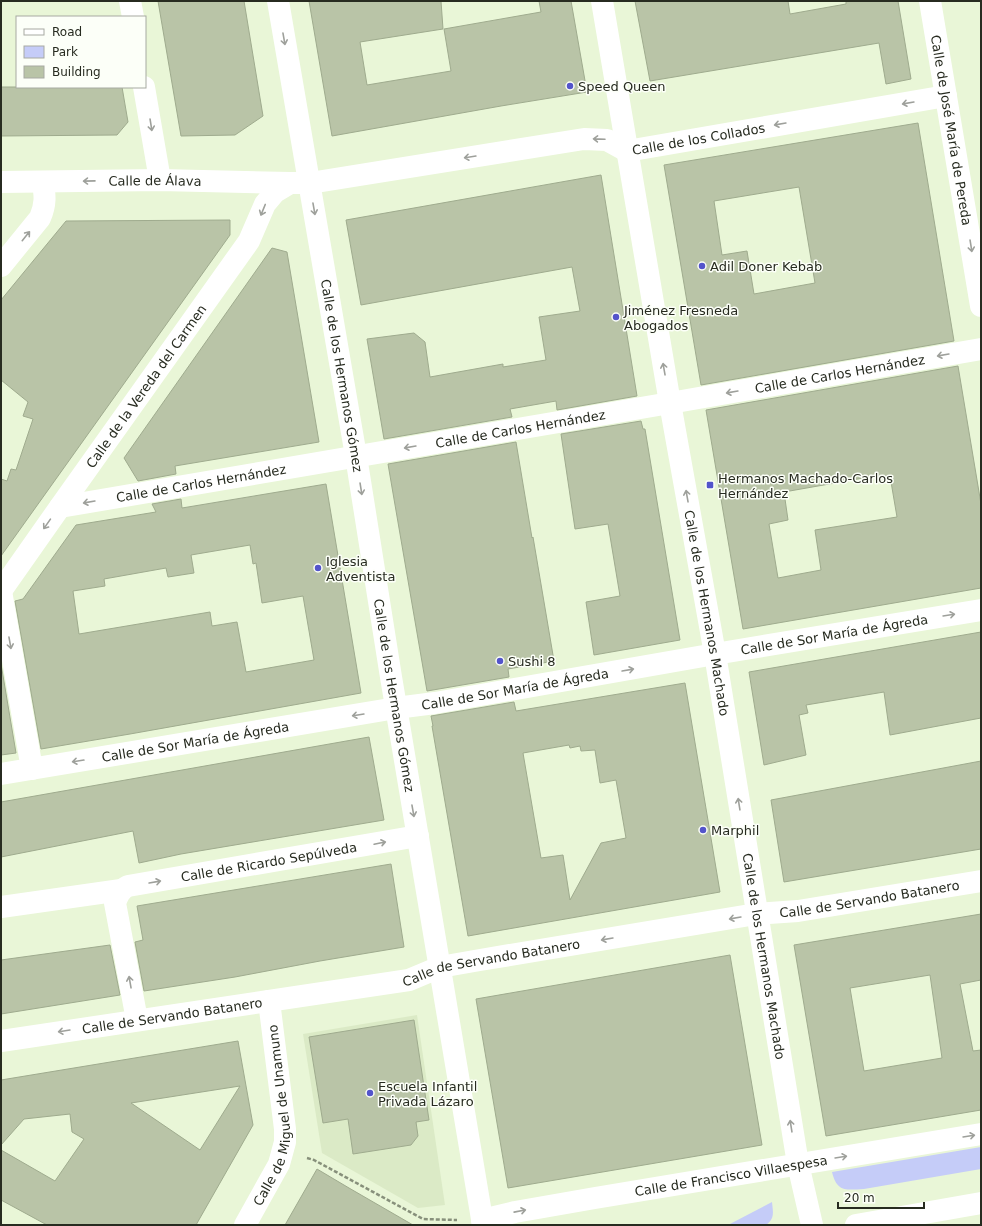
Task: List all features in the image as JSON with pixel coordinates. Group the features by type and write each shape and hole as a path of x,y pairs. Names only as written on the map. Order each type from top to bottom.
{"street":[{"path":"130,1 133,16"},
{"name":"Calle de los Hermanos Gómez","path":"278,1 300,183 356,456 396,708 482,1222"},
{"name":"Calle de los Hermanos Machado","path":"602,1 670,403 715,654 756,914 798,1164 812,1225"},
{"name":"Calle de José María de Pereda","path":"930,1 981,306"},
{"path":"144,88 160,180"},
{"name":"Calle de los Collados","path":"300,183 584,139 607,140 627,151 946,96"},
{"name":"Calle de Álava","path":"1,182 160,180 300,183"},
{"path":"1,266 40,218 44,210 45,198 43,182"},
{"name":"Calle de la Vereda del Carmen","path":"1,591 250,241 265,204 275,192 300,183"},
{"name":"Calle de Carlos Hernández","path":"60,507 981,349"},
{"path":"1,591 32,768"},
{"name":"Calle de Sor María de Ágreda","path":"1,774 396,708 442,702 715,654 981,610"},
{"name":"Calle de Ricardo Sepúlveda","path":"1,907 121,890 128,886 418,836"},
{"name":"Calle de Servando Batanero","path":"1,1041 409,980 440,967 756,914 798,911 981,881"},
{"path":"121,890 116,904 137,1020"},
{"name":"Calle de Miguel de Unamuno","path":"245,1225 279,1164 285,1142 285,1129 269,1001"},
{"name":"Calle de Francisco Villaespesa","path":"482,1222 515,1212 981,1134"},
{"path":"856,1225 981,1203"}],"path":[{"path":"314,1160 424,1219 455,1220"}],"shaded area":[{"name":"Escuela Infantil Privada Lázaro","path":"417,1015 445,1205 418,1208 322,1153 303,1034"}],"green space":[{"path":"981,1147 981,1169 864,1189 852,1190 839,1186 834,1179 832,1172"},
{"path":"772,1202 772,1218 766,1225 728,1225"}],"building":[{"path":"158,1 244,1 263,116 235,135 181,136"},
{"path":"309,1 441,1 443,29 360,42 367,85 451,71 444,29 541,12 539,1 571,1 587,92 332,136"},
{"path":"635,1 788,1 790,14 846,4 846,1 898,1 911,79 886,84 879,43 650,81"},
{"path":"1,87 122,88 128,122 117,135 1,136"},
{"path":"918,123 954,341 701,385 664,165","holes":["799,187 815,283 754,294 747,251 722,255 714,201"]},
{"path":"601,175 637,396 557,410 556,401 510,409 512,417 384,439 367,339 414,333 425,342 430,377 503,364 503,367 546,360 539,317 580,311 572,267 361,305 346,220"},
{"path":"230,220 230,235 1,556 1,479 7,481 11,469 16,470 33,419 23,416 28,402 1,380 1,300 66,221"},
{"path":"272,248 287,252 319,442 175,466 176,474 138,481 124,458"},
{"path":"958,366 981,504 981,588 743,629 706,410","holes":["890,476 897,517 815,530 821,570 778,578 769,524 788,520 784,492 869,477"]},
{"path":"641,421 643,429 645,429 680,640 594,655 586,602 620,596 608,524 575,529 561,434"},
{"path":"516,442 554,661 508,669 509,677 427,691 388,464"},
{"path":"326,484 361,693 41,749 15,601 23,599 76,525 156,512 152,504 181,499 182,508","holes":["250,545 253,564 256,563 262,603 303,596 314,660 246,672 237,622 212,626 210,612 79,634 73,591 105,586 104,579 166,568 168,577 194,573 191,555"]},
{"path":"981,632 981,718 890,735 884,692 806,705 808,713 799,715 806,755 764,765 749,672"},
{"path":"1,664 16,753 1,755"},
{"path":"685,683 720,892 468,936 431,716 514,702 516,711","holes":["569,745 570,748 580,746 581,751 595,750 600,783 616,780 626,838 601,843 570,900 563,855 541,858 523,753"]},
{"path":"369,737 384,820 181,854 139,863 133,831 1,857 1,802"},
{"path":"981,761 981,849 784,882 771,800"},
{"path":"391,864 404,947 235,977 144,991 135,942 143,940 137,906"},
{"path":"981,914 981,980 960,984 973,1051 981,1050 981,1110 826,1136 794,945","holes":["930,975 942,1058 864,1071 850,988"]},
{"path":"110,945 120,995 1,1014 1,960"},
{"path":"730,955 762,1145 508,1188 476,999"},
{"name":"Escuela Infantil Privada Lázaro","path":"414,1020 429,1120 416,1122 418,1136 411,1145 353,1154 348,1119 323,1123 309,1037"},
{"path":"238,1041 253,1125 196,1225 47,1225 1,1200 1,1150 55,1181 84,1139 72,1132 70,1114 24,1119 1,1145 1,1080","holes":["240,1086 200,1150 131,1103"]},
{"path":"317,1169 349,1188 413,1225 285,1225"}],"place":[{"name":"Speed Queen","path":"570,86"},
{"name":"Adil Doner Kebab","path":"702,266"},
{"name":"Jiménez Fresneda Abogados","path":"616,317"},
{"name":"Hermanos Machado-Carlos Hernández","path":"710,485"},
{"name":"Iglesia Adventista","path":"318,568"},
{"name":"Sushi 8","path":"500,661"},
{"name":"Marphil","path":"703,830"},
{"name":"Escuela Infantil Privada Lázaro","path":"370,1093"}]}
